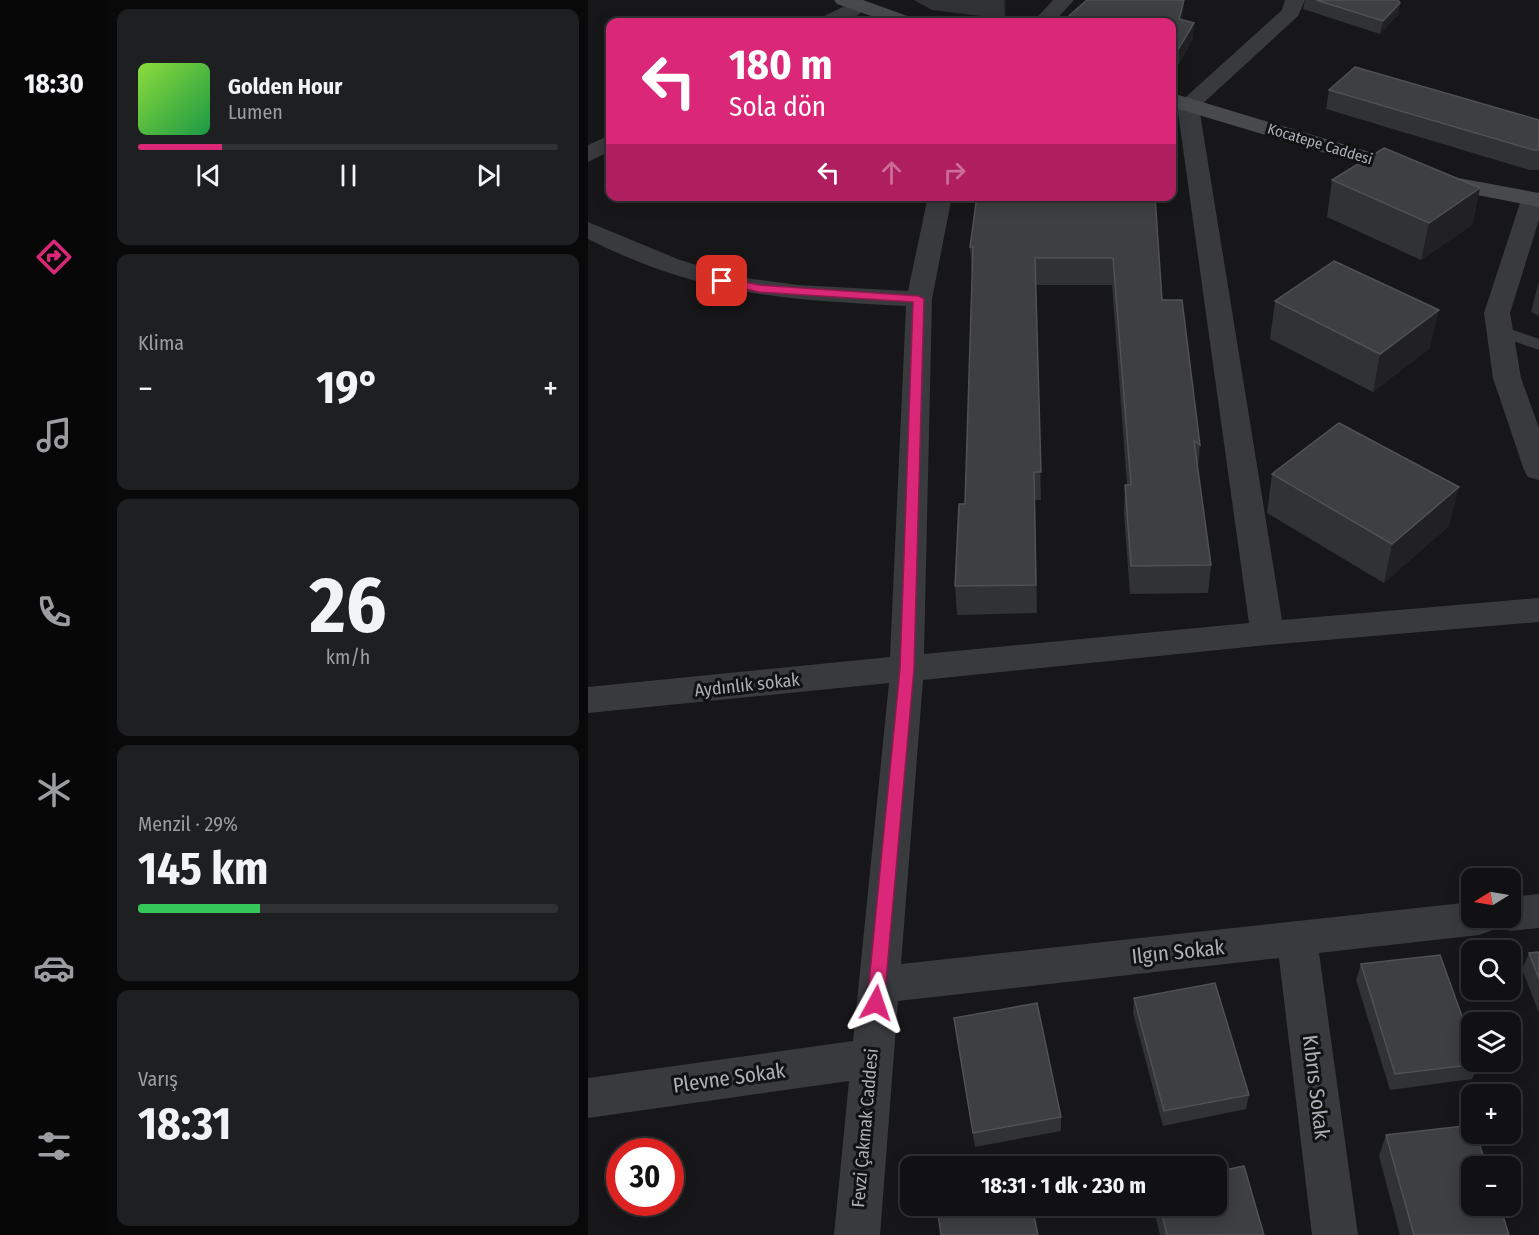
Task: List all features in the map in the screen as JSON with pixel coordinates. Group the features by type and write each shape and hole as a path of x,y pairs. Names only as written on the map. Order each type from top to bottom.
{"street":[{"path":"1047,18 1064,0"},
{"path":"1267,633 1180,103 1291,12 1295,0"},
{"path":"832,18 850,3 894,18"},
{"name":"Kocatepe Caddesi","path":"1180,103 1449,183 1536,200"},
{"path":"588,154 606,144"},
{"path":"1536,200 1497,313 1507,378 1539,470"},
{"name":"Fevzi Çakmak Caddesi","path":"857,1235 907,669 919,299 939,201"},
{"path":"588,260 599,234 703,277 759,288 919,299"},
{"name":"Aydınlık sokak","path":"588,700 1267,633 1539,609"},
{"path":"1521,913 1539,911"},
{"name":"Ilgın Sokak","path":"878,985 1461,920"},
{"name":"Kıbrıs Sokak","path":"1298,938 1335,1235"},
{"name":"Plevne Sokak","path":"588,1098 871,1058"}],"lane":[{"path":"1499,330 1539,345"}],"building":[{"path":"1087,0 1184,0 1179,19 1194,23 1179,48 1176,48 1176,18 1067,18"},
{"path":"1316,0 1398,0 1400,3 1383,21"},
{"path":"1355,67 1539,120 1539,150 1329,90"},
{"path":"1384,148 1480,188 1429,223 1332,180"},
{"path":"976,201 1155,201 1162,300 1182,300 1200,445 1194,441 1211,565 1131,566 1125,485 1131,485 1113,258 1035,258 1041,472 1034,472 1036,585 955,586 959,504 965,504 973,247 970,247"},
{"path":"1334,261 1439,310 1380,354 1275,301"},
{"path":"1339,423 1459,487 1392,544 1272,474"},
{"path":"1539,952 1539,979 1529,953"},
{"path":"1440,955 1461,1013 1461,1066 1395,1074 1361,964"},
{"path":"1215,983 1249,1095 1164,1111 1134,998"},
{"path":"1037,1003 1061,1117 973,1133 954,1018"},
{"path":"1461,1126 1461,1144 1479,1144 1483,1156 1461,1156 1461,1216 1503,1216 1509,1235 1414,1235 1386,1135"},
{"path":"1244,1166 1264,1235 1167,1235 1162,1216 1227,1216 1227,1170"},
{"path":"938,1216 1034,1216 1038,1235 941,1235"}],"route":[{"path":"722,281 759,288 919,299 907,669 876,1003"}]}
